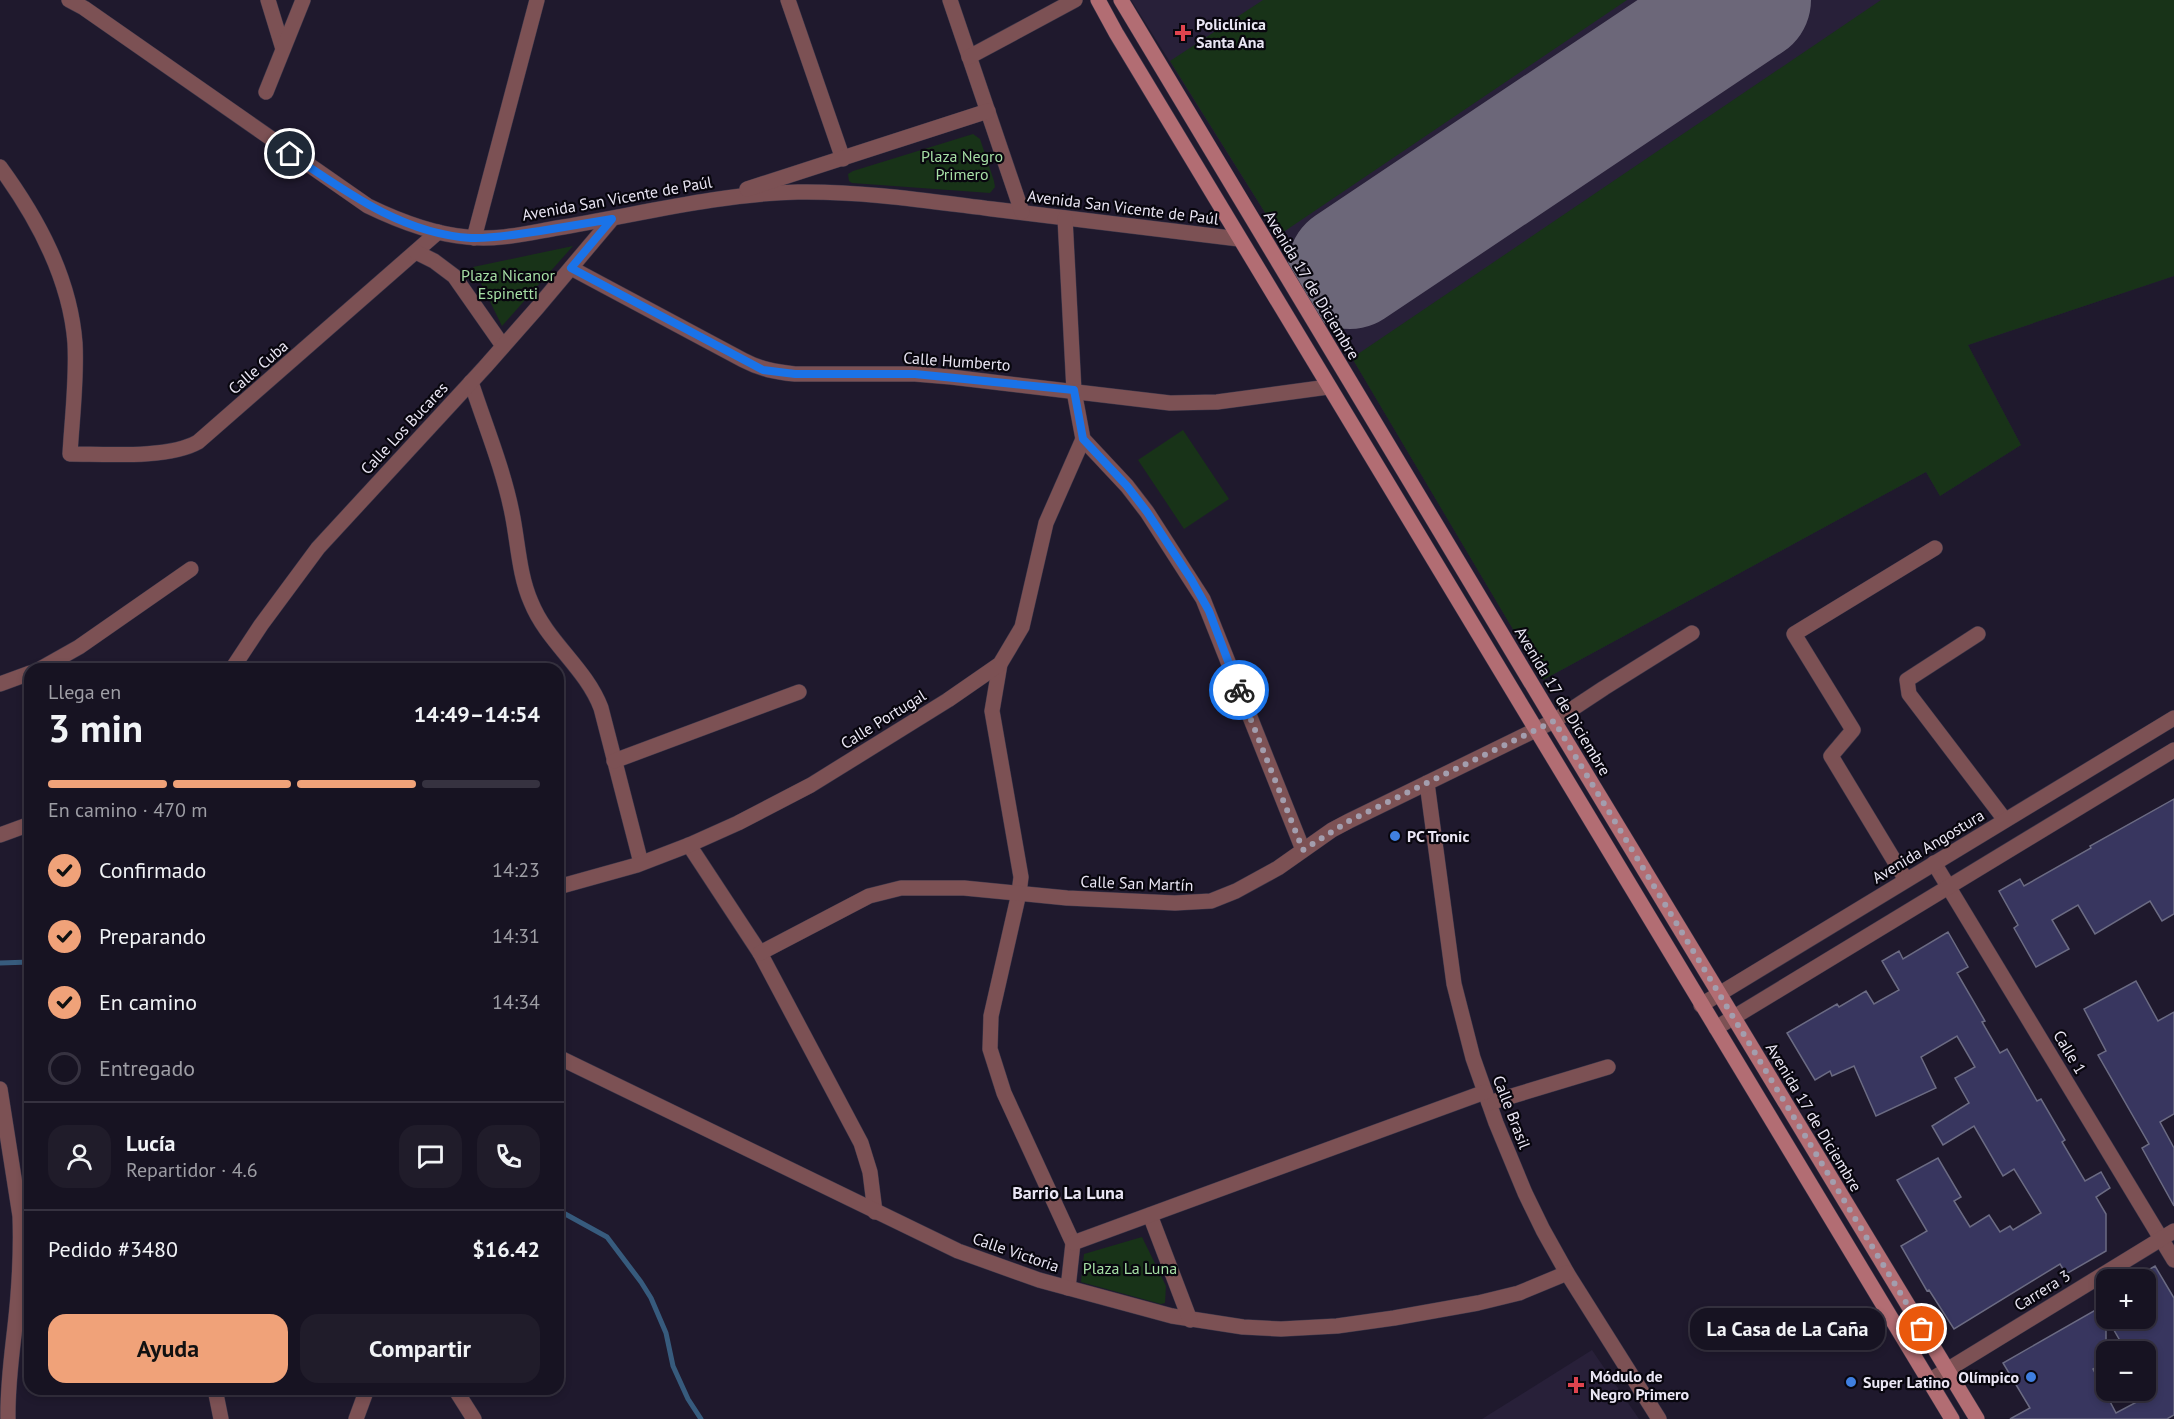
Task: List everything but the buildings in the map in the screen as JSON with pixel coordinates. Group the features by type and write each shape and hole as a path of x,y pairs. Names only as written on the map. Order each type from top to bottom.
{"street":[{"name":"Avenida San Vicente de Paúl","path":"69,0 84,8 368,206 438,232 474,238 518,234 757,194 845,193 1239,239"},
{"path":"268,0 283,49"},
{"path":"266,92 303,0"},
{"path":"474,238 537,0"},
{"path":"788,0 843,159"},
{"path":"950,0 1022,212"},
{"path":"969,57 1075,0"},
{"path":"1098,0 1121,43 1952,1419"},
{"name":"Avenida 17 de Diciembre","path":"1121,0 1977,1419"},
{"path":"719,199 988,111"},
{"name":"Calle Cuba","path":"0,167 42,232 67,297 72,320 75,369 70,454 163,452 190,447 438,232"},
{"path":"1065,218 1074,390 1083,439 1127,486 1147,512 1203,599 1303,850"},
{"name":"Calle Los Bucares","path":"236,663 318,548 471,382 612,219"},
{"path":"416,252 434,261 454,276 503,346"},
{"name":"Calle Humberto","path":"571,268 763,370 795,374 915,374 1074,390 1170,403 1217,402 1329,387"},
{"path":"471,382 512,511 526,590 531,604 595,693 641,863"},
{"name":"Calle Portugal","path":"564,884 641,863 738,823 811,785 948,700 1000,664 1022,627 1046,523 1083,439"},
{"path":"1906,880 1831,756 1853,730 1794,634 1935,548"},
{"path":"50,663 79,647 190,569"},
{"name":"Calle San Martín","path":"760,953 869,896 885,891 936,888 1067,898 1202,903 1222,898 1278,868 1341,825 1554,721 1692,633"},
{"path":"1978,634 1907,680 1909,694 2005,820"},
{"path":"1000,664 992,711 1021,877 991,1016 990,1049 1004,1093 1073,1243 1068,1288"},
{"path":"0,684 24,675"},
{"path":"614,761 799,692"},
{"name":"Avenida Angostura","path":"1701,1005 2005,820 2172,724"},
{"path":"1716,1028 2174,750"},
{"name":"Calle Brasil","path":"1426,783 1454,984 1473,1058 1487,1097 1525,1193 1567,1273 1659,1419"},
{"path":"0,835 24,826"},
{"path":"689,845 760,953 861,1143 870,1172 875,1212"},
{"name":"Calle 1","path":"1934,863 2168,1235 2174,1260"},
{"name":"Calle Victoria","path":"564,1060 958,1251 1008,1270 1068,1288 1190,1320 1281,1329 1337,1326 1394,1318 1509,1296 1567,1273"},
{"path":"1073,1243 1487,1097 1608,1067"},
{"path":"0,1089 20,1216 21,1236 18,1294 8,1388 8,1419"},
{"path":"1150,1215 1190,1320"},
{"name":"Carrera 3","path":"1929,1381 2168,1235"},
{"path":"215,1395 221,1419"},
{"path":"356,1419 366,1395"},
{"path":"459,1395 474,1419"}],"shaded area":[{"path":"1131,0 2174,0 2174,276 1968,345 2021,445 1940,496 1926,472 1543,680 1279,235"},
{"name":"Módulo de Negro Primero","path":"1592,1350 1639,1419 1482,1419"}],"green space":[{"path":"1263,0 1627,0 1279,235 1170,61"},
{"path":"1881,0 2174,0 2174,276 1968,345 2021,445 1940,496 1926,472 1543,680 1352,358"},
{"name":"Plaza Negro Primero","path":"973,134 980,139 994,181 995,187 990,193 849,181 848,174 853,171"},
{"name":"Plaza Nicanor Espinetti","path":"573,246 502,326 473,267"},
{"path":"1183,430 1229,499 1184,529 1138,460"},
{"name":"Plaza La Luna","path":"1142,1237 1166,1286 1165,1303 1161,1304 1081,1282 1084,1254"}],"waterway":[{"path":"0,963 24,962"},
{"path":"564,1213 607,1237 641,1282 651,1298 666,1333 673,1366 688,1399 701,1419"}],"runway":[{"path":"1350,267 1749,0"}],"way so far":[{"path":"1239,690 1303,850 1349,821 1554,721 1922,1329"}],"place":[{"name":"Policlínica Santa Ana","path":"1183,33"},
{"name":"PC Tronic","path":"1395,836"},
{"name":"La Casa de La Caña","path":"1922,1329"},
{"name":"Olímpico","path":"2031,1377"},
{"name":"Super Latino","path":"1851,1382"},
{"name":"Módulo de Negro Primero","path":"1576,1385"}],"district":[{"name":"Barrio La Luna","path":"1068,1192"}],"route":[{"path":"290,154 368,206 403,221 443,233 474,238 490,237 612,219 571,268 763,370 795,374 915,374 1074,390 1083,439 1127,486 1191,579 1209,611 1239,690"}]}
